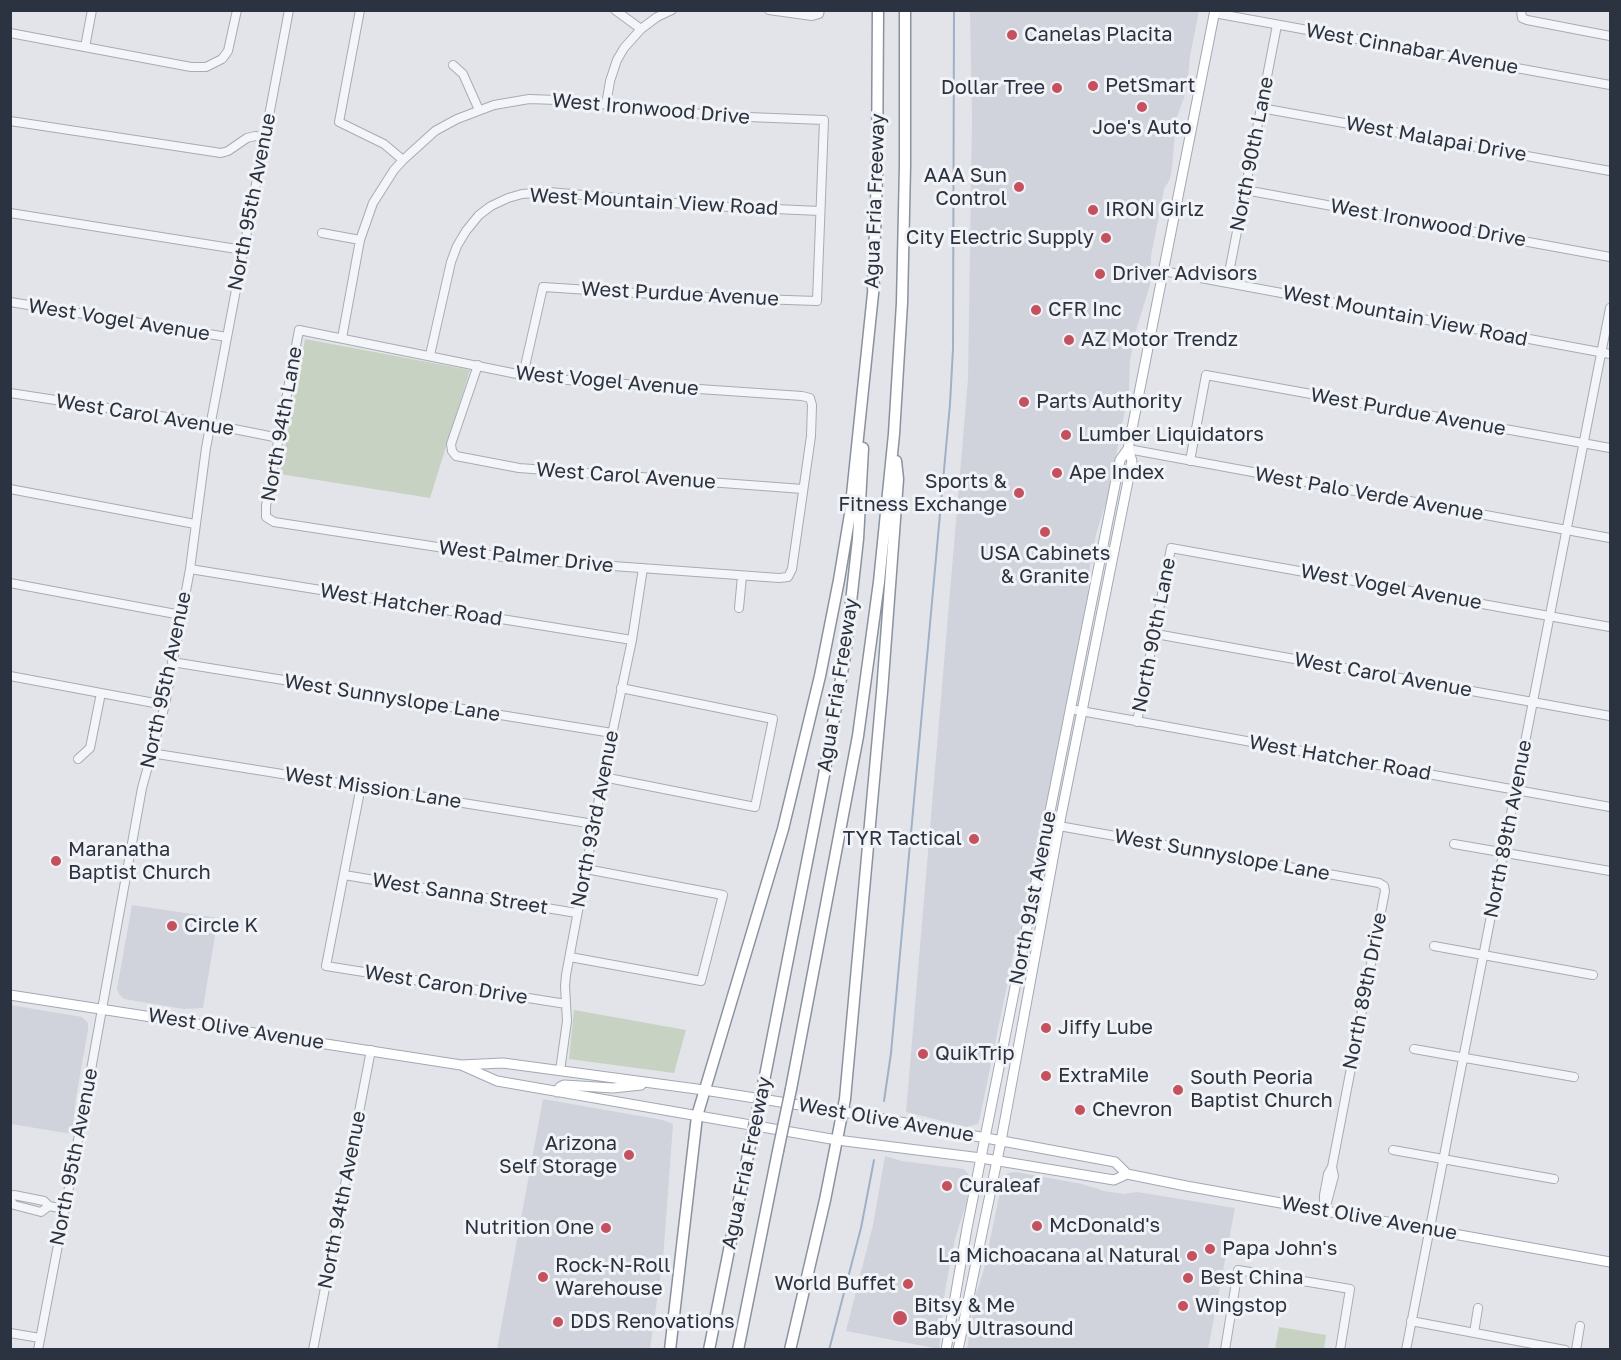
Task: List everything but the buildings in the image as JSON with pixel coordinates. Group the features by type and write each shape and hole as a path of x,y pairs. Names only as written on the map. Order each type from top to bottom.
{"highway":[{"name":"Agua Fria Freeway","path":"709,1350 824,775 845,656 858,538 874,284 878,10"},
{"name":"Agua Fria Freeway","path":"738,1350 791,1089 858,736 874,629 894,434 902,293 905,10"},
{"path":"670,1350 697,1116 776,855 820,676 842,569 850,514 874,284"},
{"path":"790,1350 825,1200 842,1112 882,692 898,479 894,434"}],"main road":[{"name":"North 91st Avenue","path":"946,1350 1047,823 1120,460 1128,449 1214,12"},
{"name":"North 91st Avenue","path":"958,1350 997,1161 1059,826 1132,461 1128,449"},
{"path":"1096,581 1107,583"},
{"path":"1047,823 1059,826"},
{"path":"1027,927 1039,930"},
{"name":"West Olive Avenue","path":"10,995 461,1065 503,1063 704,1090 842,1112 1115,1162 1127,1174 1611,1262"},
{"path":"1008,1020 1023,1023"},
{"name":"West Olive Avenue","path":"461,1065 497,1081 837,1140 981,1158 1114,1180 1127,1174"},
{"path":"557,1092 564,1085 613,1088 650,1083"}],"street":[{"path":"85,47 92,10"},
{"path":"10,33 191,67 207,67 216,63 228,51 237,10"},
{"name":"North 95th Avenue","path":"38,1350 142,788 165,705 190,569 211,424 289,10"},
{"path":"360,10 339,122 384,144 403,160"},
{"path":"615,10 641,29"},
{"path":"606,105 614,66 624,48 641,29 657,17 672,10"},
{"path":"769,10 812,16 819,12"},
{"name":"West Cinnabar Avenue","path":"1214,12 1611,85"},
{"path":"1522,14 1611,36"},
{"name":"North 90th Lane","path":"1227,283 1277,25"},
{"path":"453,65 463,74 479,110"},
{"name":"West Ironwood Drive","path":"342,338 360,240 373,202 382,186 403,160 435,131 479,110 506,102 529,99 723,116 824,120 820,211"},
{"name":"West Malapai Drive","path":"1261,108 1611,171"},
{"path":"10,122 221,153 247,138 264,137"},
{"name":"West Ironwood Drive","path":"1245,190 1611,257"},
{"name":"West Mountain View Road","path":"430,355 451,262 457,246 470,225 491,206 522,194 549,192 708,206 820,211"},
{"name":"West Purdue Avenue","path":"523,375 543,287 698,297 817,301 820,211"},
{"path":"10,213 243,250"},
{"path":"322,233 360,240"},
{"name":"West Mountain View Road","path":"1163,271 1611,354"},
{"name":"West Vogel Avenue","path":"10,302 227,337"},
{"name":"North 89th Avenue","path":"1406,1350 1611,308"},
{"name":"West Vogel Avenue","path":"299,330 552,379 810,398 811,428 803,489"},
{"name":"North 94th Lane","path":"266,517 299,330"},
{"name":"West Carol Avenue","path":"478,365 451,444 456,456 519,468 803,489"},
{"name":"West Purdue Avenue","path":"1190,461 1206,375 1611,448"},
{"name":"West Carol Avenue","path":"10,393 211,424 279,438"},
{"name":"West Palo Verde Avenue","path":"1128,449 1611,538"},
{"path":"10,489 195,524"},
{"name":"West Palmer Drive","path":"266,517 274,522 500,558 779,578 788,577 792,569 803,489"},
{"name":"North 90th Lane","path":"1137,722 1171,548"},
{"name":"West Vogel Avenue","path":"1171,548 1611,627"},
{"name":"North 93rd Avenue","path":"560,1071 567,1021 565,986 577,913 632,640 643,568"},
{"name":"West Hatcher Road","path":"190,569 632,640"},
{"path":"739,608 742,576"},
{"path":"10,583 181,615"},
{"name":"West Carol Avenue","path":"1156,634 1611,716"},
{"name":"West Sunnyslope Lane","path":"172,662 612,733"},
{"path":"10,676 165,705"},
{"path":"603,777 755,807 773,718 621,688"},
{"path":"78,759 90,748 101,693"},
{"name":"West Hatcher Road","path":"1070,709 1611,807"},
{"name":"West Mission Lane","path":"151,753 594,824"},
{"path":"344,875 361,786"},
{"name":"West Sunnyslope Lane","path":"1059,826 1384,886"},
{"path":"1454,844 1611,871"},
{"path":"570,957 701,981 723,895 586,868"},
{"name":"West Sanna Street","path":"344,875 577,913"},
{"name":"West Caron Drive","path":"344,875 326,966 566,1004"},
{"name":"North 89th Drive","path":"1324,1210 1324,1195 1328,1174 1332,1167 1385,891 1384,886"},
{"path":"1434,946 1593,975"},
{"path":"1414,1048 1574,1077"},
{"name":"North 94th Avenue","path":"313,1350 371,1050"},
{"path":"1393,1150 1554,1179"},
{"path":"10,1199 14,1196 44,1201 49,1206 65,1209"},
{"path":"1225,1350 1238,1270 1350,1289 1340,1350"},
{"path":"1474,1333 1478,1308"},
{"path":"1411,1322 1565,1350"},
{"path":"1576,1350 1580,1326"},
{"path":"10,1333 40,1338"}],"shaded area":[{"path":"970,11 1199,11 1190,56 1187,89 1176,120 1170,179 1164,189 1151,256 1150,285 1130,360 1129,390 1107,500 1096,534 1090,565 1088,595 1024,917 1013,956 980,1117 978,1124 967,1127 906,1112 968,379 972,118"},
{"path":"132,905 218,918 203,1008 184,1009 124,999 119,994 117,989"},
{"path":"10,1005 82,1017 88,1023 72,1134 11,1124"},
{"path":"543,1099 663,1120 673,1124 663,1259 650,1349 497,1349"},
{"path":"885,1156 902,1161 964,1169 971,1177 945,1290 939,1349 846,1331 873,1225"},
{"path":"1016,1172 1082,1184 1104,1191 1124,1194 1137,1192 1235,1208 1208,1349 967,1349 975,1297 983,1273 1003,1178 1008,1173"}],"green space":[{"path":"305,339 470,370 430,498 280,474"},
{"path":"574,1010 686,1030 674,1073 569,1059"},
{"path":"1279,1327 1326,1335 1324,1349 1275,1349"}],"waterway":[{"path":"884,1101 891,1053 950,404 953,349 954,10"},
{"path":"829,1350 861,1228 874,1160"}],"place":[{"name":"Canelas Placita","path":"1012,35"},
{"name":"PetSmart","path":"1093,86"},
{"name":"Dollar Tree","path":"1057,88"},
{"name":"Joe's Auto","path":"1142,107"},
{"name":"AAA Sun Control","path":"1019,187"},
{"name":"IRON Girlz","path":"1093,210"},
{"name":"City Electric Supply","path":"1106,238"},
{"name":"Driver Advisors","path":"1100,274"},
{"name":"CFR Inc","path":"1036,310"},
{"name":"AZ Motor Trendz","path":"1069,340"},
{"name":"Parts Authority","path":"1024,402"},
{"name":"Lumber Liquidators","path":"1066,435"},
{"name":"Ape Index","path":"1057,473"},
{"name":"Sports & Fitness Exchange","path":"1019,493"},
{"name":"USA Cabinets & Granite","path":"1045,532"},
{"name":"TYR Tactical","path":"974,839"},
{"name":"Maranatha Baptist Church","path":"56,861"},
{"name":"Circle K","path":"172,926"},
{"name":"Jiffy Lube","path":"1046,1028"},
{"name":"QuikTrip","path":"923,1054"},
{"name":"ExtraMile","path":"1046,1076"},
{"name":"South Peoria Baptist Church","path":"1178,1090"},
{"name":"Chevron","path":"1080,1110"},
{"name":"Arizona Self Storage","path":"629,1155"},
{"name":"Curaleaf","path":"947,1186"},
{"name":"McDonald's","path":"1037,1226"},
{"name":"Nutrition One","path":"606,1228"},
{"name":"Papa John's","path":"1210,1249"},
{"name":"La Michoacana al Natural","path":"1192,1256"},
{"name":"Rock-N-Roll Warehouse","path":"543,1277"},
{"name":"Best China","path":"1188,1278"},
{"name":"World Buffet","path":"908,1284"},
{"name":"Wingstop","path":"1183,1306"},
{"name":"Bitsy & Me Baby Ultrasound","path":"900,1318"},
{"name":"DDS Renovations","path":"558,1322"}]}
